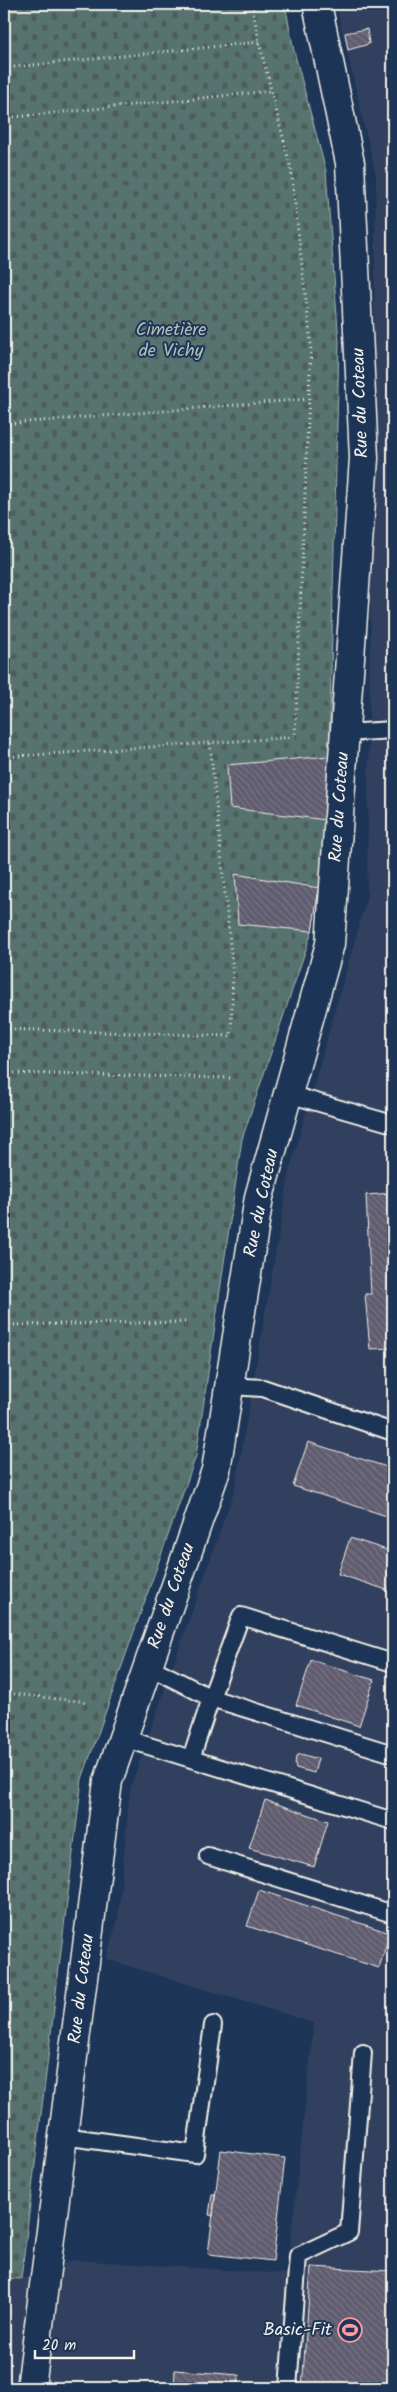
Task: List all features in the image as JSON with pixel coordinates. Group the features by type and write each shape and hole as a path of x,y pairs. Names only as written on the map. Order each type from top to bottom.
{"street":[{"name":"Rue du Coteau","path":"31,2388 108,1781 216,1470 259,1198 330,944 364,458 350,163 317,4"}],"lane":[{"path":"345,733 393,730"},
{"path":"288,1094 393,1124"},
{"path":"229,1386 263,1388 393,1432"},
{"path":"190,1758 241,1616 393,1663"},
{"path":"148,1666 211,1698 393,1754"},
{"path":"123,1738 393,1821"},
{"path":"208,1856 393,1914"},
{"path":"63,2136 195,2154 214,2025"},
{"path":"288,2388 298,2256 349,2232 363,2053"}],"path":[{"path":"4,757 295,737 311,344 291,170 259,42 252,4"},
{"path":"4,68 259,42"},
{"path":"4,118 271,91"},
{"path":"4,424 308,399"},
{"path":"4,1029 231,1036 233,974 210,743"},
{"path":"4,1073 233,1078"},
{"path":"4,1325 188,1322"},
{"path":"4,1693 88,1702"}],"shaded area":[{"path":"336,4 393,4 393,2388 4,2388 4,2279 21,2279 74,2260 287,2274 314,2023 106,1959 118,1918 130,1789 235,1488 290,1169 367,897 376,176"}],"green space":[{"name":"Cimetière de Vichy","path":"4,4 285,4 294,51 326,171 339,342 329,756 326,820 319,888 312,931 242,1139 196,1456 82,1779 21,2279 4,2278"}],"building":[{"path":"367,29 369,44 348,50 345,33"},
{"path":"329,756 326,820 230,808 227,765"},
{"path":"235,874 319,888 312,931 238,924"},
{"path":"393,1193 393,1348 370,1349 365,1294 371,1294 366,1195"},
{"path":"308,1442 393,1469 393,1518 293,1486"},
{"path":"350,1538 393,1552 393,1592 338,1574"},
{"path":"311,1660 374,1680 359,1726 296,1705"},
{"path":"301,1754 318,1759 314,1773 296,1768 296,1756"},
{"path":"265,1800 328,1821 314,1867 249,1848"},
{"path":"259,1890 390,1933 379,1968 247,1926"},
{"path":"221,2150 285,2158 273,2261 208,2254"},
{"path":"212,2194 215,2194 213,2216 209,2215"},
{"name":"Basic-Fit","path":"311,2267 393,2271 393,2388 302,2388"},
{"path":"175,2370 239,2375 238,2388 174,2388"}],"place":[{"name":"Basic-Fit","path":"350,2330"}]}
